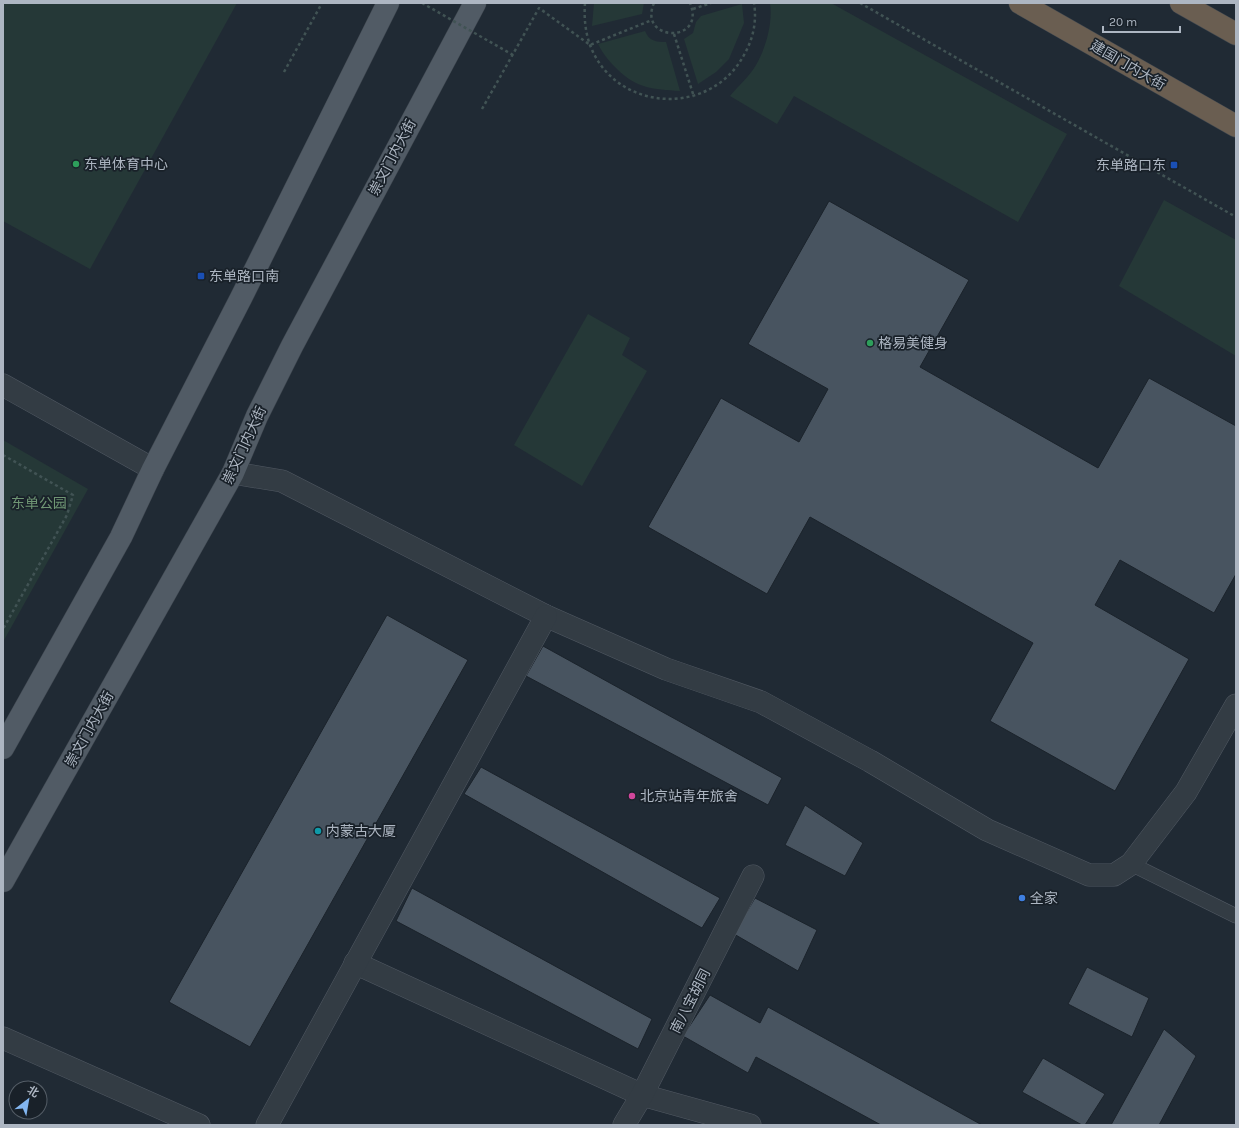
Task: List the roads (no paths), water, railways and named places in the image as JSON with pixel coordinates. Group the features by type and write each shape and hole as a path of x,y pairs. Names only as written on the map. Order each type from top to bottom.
{"highway":[{"name":"建国门内大街","path":"1020,3 1236,126"},
{"path":"1181,3 1236,34"}],"main road":[{"path":"3,748 121,537 153,469 241,298 388,3"},
{"name":"崇文门内大街","path":"3,881 234,472 257,416 292,346 475,3"}],"street":[{"path":"3,385 153,469"},
{"path":"234,472 282,481 546,616 666,669 761,702 870,761 987,830 1089,874 1114,876 1131,864 1186,792 1236,705"},
{"path":"267,1125 546,616"},
{"name":"南八宝胡同","path":"624,1125 642,1095 754,876"},
{"path":"355,963 642,1095 750,1125"},
{"path":"3,1038 199,1125"}],"lane":[{"path":"1131,864 1236,916"}],"place":[{"name":"东单体育中心","path":"76,164"},
{"name":"东单路口东","path":"1174,165"},
{"name":"东单路口南","path":"201,276"},
{"name":"格易美健身","path":"870,343"},
{"name":"北京站青年旅舍","path":"632,796"},
{"name":"内蒙古大厦","path":"318,831"},
{"name":"全家","path":"1022,898"}],"park label":[{"name":"东单公园","path":"39,503"}]}
